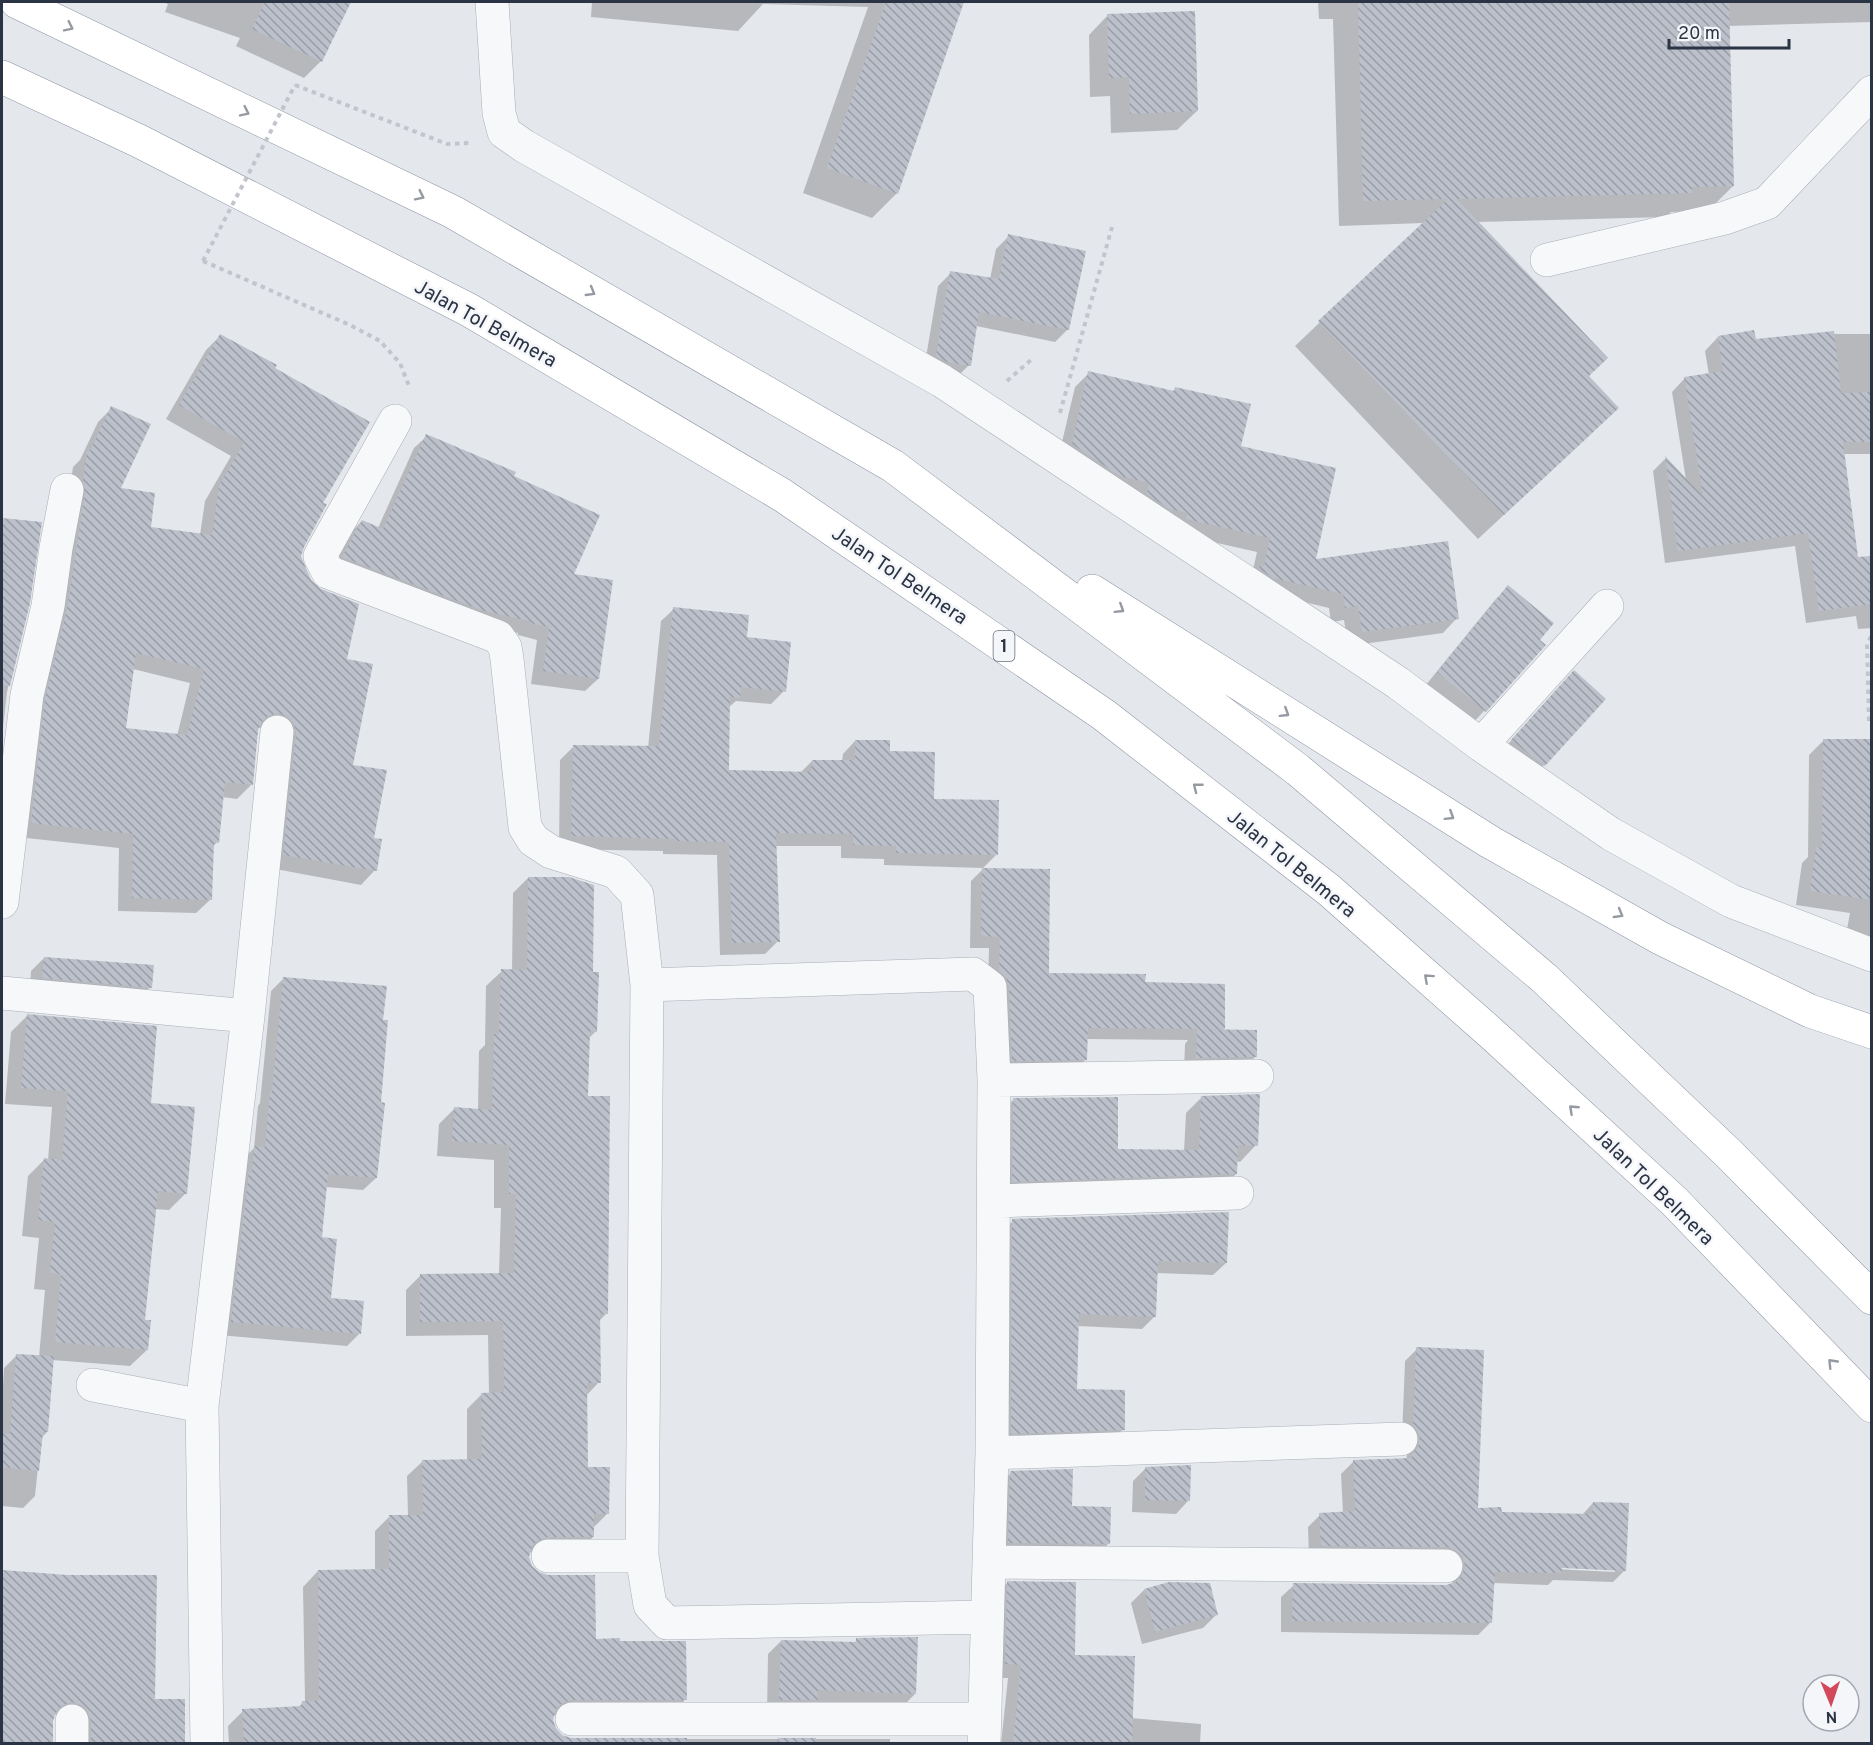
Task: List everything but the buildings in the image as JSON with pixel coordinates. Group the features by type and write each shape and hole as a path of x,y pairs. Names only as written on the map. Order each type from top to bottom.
{"highway":[{"path":"16,2 453,212 893,466 1490,842 1660,938 1810,1011 1872,1032"},
{"name":"Jalan Tol Belmera","path":"2,77 139,141 469,310 782,495 1104,715 1329,890 1492,1034 1674,1201 1872,1406"},
{"path":"893,466 1298,770 1534,970 1729,1154 1872,1298"}],"street":[{"path":"492,2 499,113 504,132 524,146 942,381 1398,683 1481,745 1611,834 1731,901 1872,955"},
{"path":"1547,260 1725,218 1767,203 1872,92"},
{"path":"395,421 320,556 328,573 498,637 505,647 525,827 532,840 551,852 616,872 637,895 647,985 642,1556 650,1605 667,1623 987,1617"},
{"path":"2,902 14,694 48,606 67,490"},
{"path":"1481,745 1607,606"},
{"path":"207,1743 202,1406 248,1016 277,732"},
{"path":"572,1719 984,1731 992,1453 994,1080 990,987 973,974 647,985"},
{"path":"2,993 248,1016"},
{"path":"994,1080 1257,1076"},
{"path":"994,1200 1237,1193"},
{"path":"93,1385 202,1406"},
{"path":"992,1453 1401,1440"},
{"path":"548,1556 642,1556"},
{"path":"989,1562 1446,1566"}],"path":[{"path":"395,421 411,392 400,363 380,341 350,325 203,261 295,85 447,144"},
{"path":"1049,452 1112,227"},
{"path":"1869,721 1867,644 1872,636"}]}
